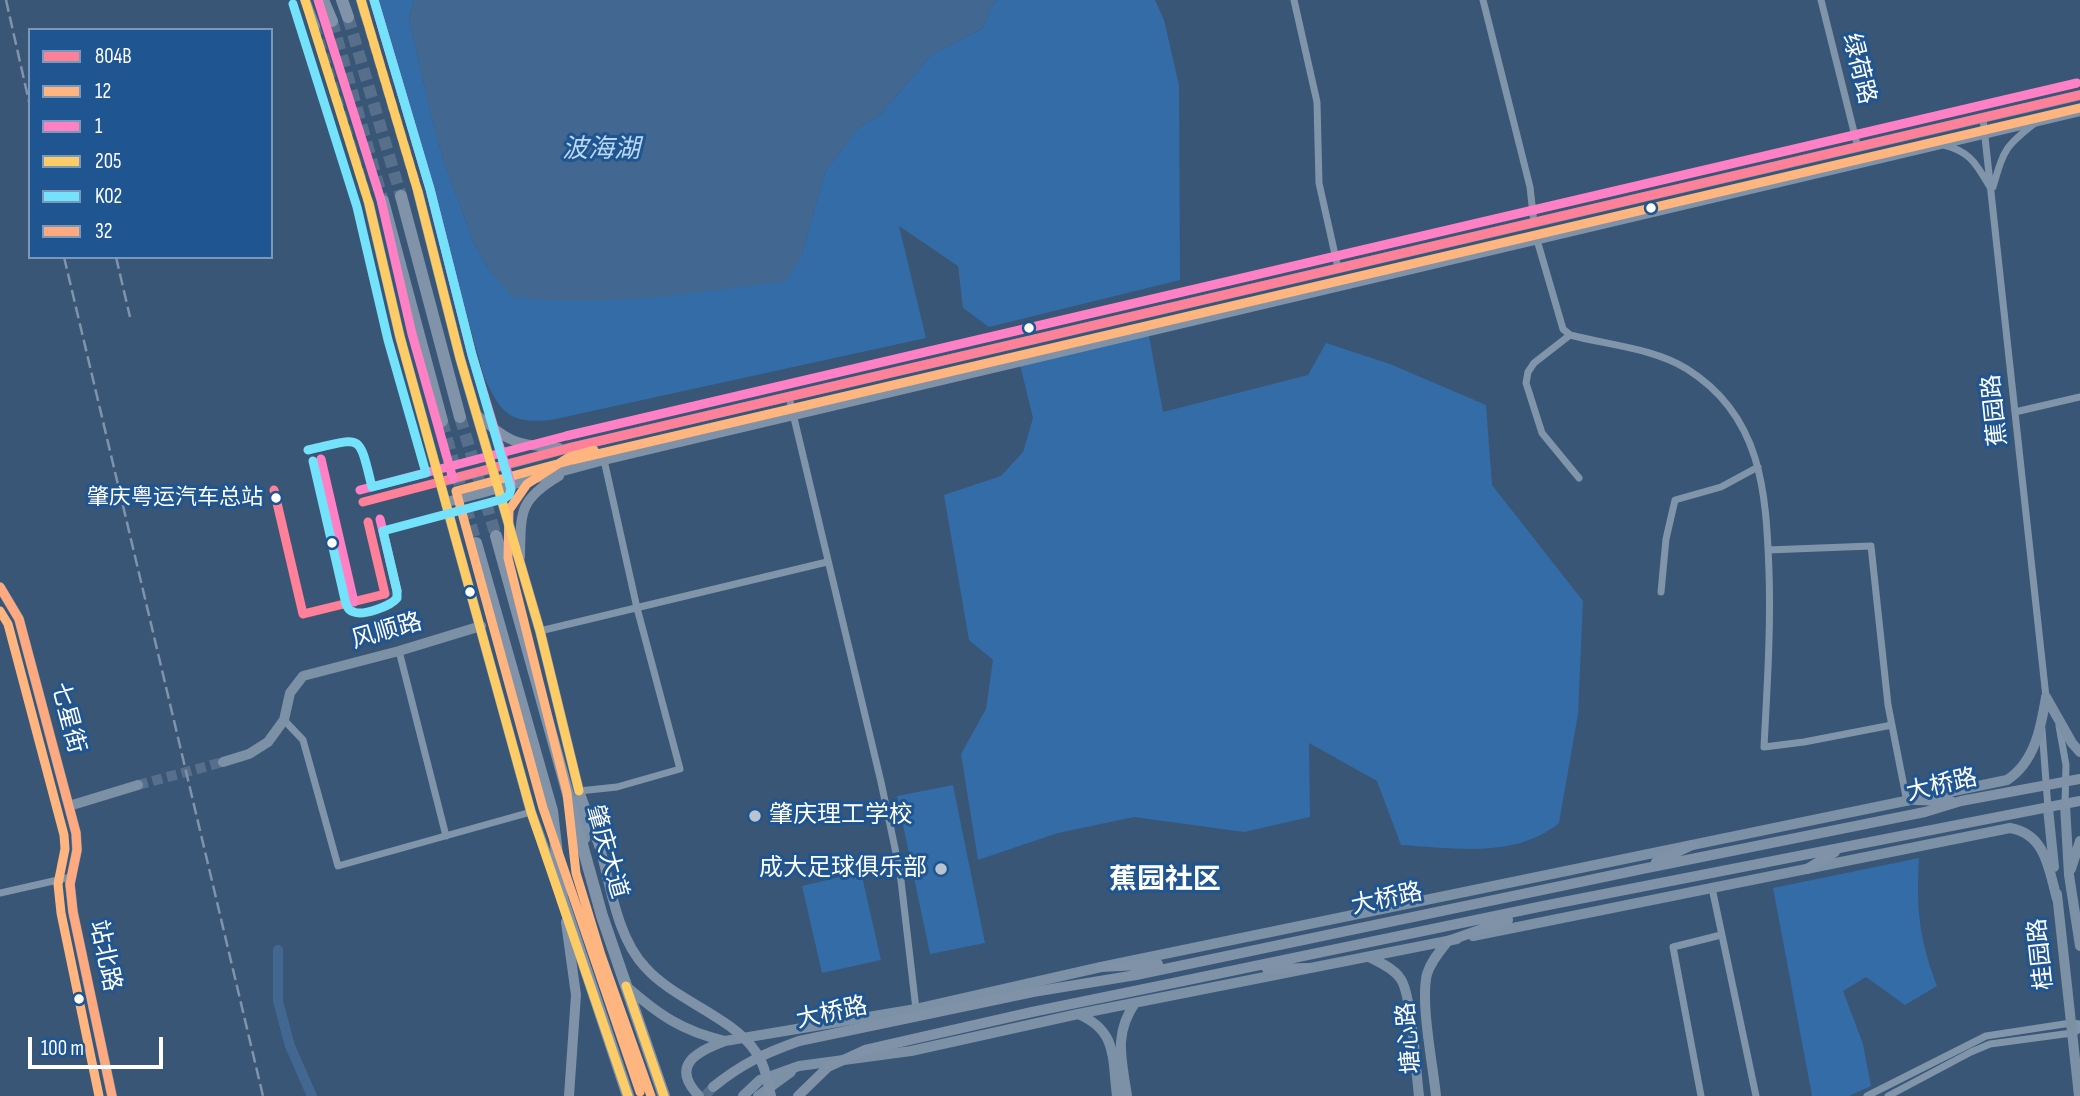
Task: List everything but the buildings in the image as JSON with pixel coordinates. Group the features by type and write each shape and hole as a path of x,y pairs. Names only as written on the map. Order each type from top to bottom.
{"highway":[{"path":"323,0 332,21"},
{"path":"342,0 348,18"},
{"path":"401,196 460,417"},
{"path":"383,201 442,421"},
{"name":"肇庆大道","path":"496,536 602,916 664,1096"},
{"name":"肇庆大道","path":"476,543 552,811 562,898 628,1096"}],"main road":[{"path":"441,482 789,397 2080,96"},
{"path":"447,502 604,460 2080,111"},
{"path":"1916,135 1918,149"},
{"path":"1266,285 1270,302"},
{"path":"478,416 510,441 523,445 569,449"},
{"path":"569,449 574,468"},
{"path":"520,557 522,513 527,502 536,492 574,468"},
{"name":"大桥路","path":"713,1087 738,1067 762,1054 799,1041 1034,992 1136,975 1925,812 1961,801 2080,779"},
{"path":"579,791 600,848 629,944 645,967 674,991 746,1041 765,1070 771,1096"},
{"path":"1911,801 1961,801"},
{"name":"大桥路","path":"798,1096 828,1068 865,1049 1543,906 2080,802"},
{"path":"1642,869 1692,845"},
{"path":"1807,869 1843,848"},
{"path":"562,898 576,995 569,1096"},
{"path":"1448,941 1543,906"},
{"path":"1101,967 1137,967 1210,958"},
{"path":"1240,969 1308,968"}],"street":[{"path":"305,0 315,26"},
{"path":"361,0 365,14"},
{"path":"1294,0 1317,102 1319,183 1338,268"},
{"path":"1483,0 1530,187 1534,223"},
{"name":"绿荷路","path":"1821,0 1858,148"},
{"name":"蕉园路","path":"1983,120 2046,697"},
{"path":"1992,191 2009,144 2037,122"},
{"path":"1941,144 1958,148 1968,154 1992,191"},
{"path":"418,192 460,358 540,631 579,791 589,869"},
{"path":"369,204 400,337 531,812 562,898"},
{"path":"1537,240 1563,329 1570,335 1654,355 1686,368 1717,391 1738,418 1758,467 1764,492 1770,620 1764,747 1804,742 1892,724"},
{"path":"1570,335 1534,363 1528,372 1526,383 1542,433 1579,478"},
{"path":"789,397 881,782 900,873 916,1009"},
{"path":"2015,412 2080,397"},
{"path":"579,791 617,787 680,769 637,608 604,460"},
{"path":"1661,593 1666,539 1675,499 1721,487 1758,467"},
{"path":"1768,550 1871,546 1892,724 1911,801"},
{"path":"540,631 827,562"},
{"name":"七星街","path":"0,587 19,619 69,806 76,833 77,850 73,865"},
{"name":"风顺路","path":"284,720 289,692 303,676 399,652 481,626"},
{"path":"399,652 446,836"},
{"path":"2046,697 2080,752"},
{"path":"699,1096 687,1075 690,1060 699,1051 725,1041 916,1009 1101,967 2007,780 2024,765 2041,725 2046,697"},
{"path":"2057,715 2066,765 2065,805"},
{"path":"223,762 249,754 268,742 284,720 303,740 338,866 531,812"},
{"path":"2041,725 2048,808"},
{"path":"69,806 138,785"},
{"name":"桂园路","path":"2065,805 2069,875 2080,946"},
{"name":"桂园路","path":"2048,808 2057,899 2076,1027 2079,1096"},
{"path":"743,1096 760,1080 799,1066 911,1051 1077,1014 2010,828 2020,829 2040,844 2057,899"},
{"path":"2069,875 2080,841"},
{"name":"站北路","path":"73,865 73,912 112,1096"},
{"path":"0,892 71,877"},
{"path":"1712,888 1756,1096"},
{"path":"1701,1096 1673,947 1721,935"},
{"name":"塘心路","path":"1436,1096 1425,998 1427,973 1448,941"},
{"name":"塘心路","path":"1369,957 1401,979 1408,1004 1419,1096"},
{"path":"626,986 674,1024 703,1036 725,1041"},
{"path":"1127,1096 1120,1039 1122,1025 1135,1003"},
{"path":"1077,1014 1094,1021 1105,1033 1111,1046 1117,1096"},
{"path":"1888,1096 1990,1044 2076,1027"},
{"path":"1867,1096 1986,1036 2076,1027"},
{"path":"758,1096 799,1066"},
{"path":"1906,1086 1908,1096"}],"shaded area":[{"path":"379,0 414,0 409,18 444,162 474,243 491,273 801,257 825,172 858,128 881,114 930,56 983,28 997,0 1155,0 1164,20 1179,85 1180,280 989,327 963,308 958,266 899,226 926,338 551,420 516,418 502,407 484,377"},
{"path":"1149,336 1163,412 1308,375 1326,343 1390,364 1486,405 1492,485 1583,601 1578,714 1559,823 1542,834 1504,847 1463,849 1401,845 1377,781 1309,743 1310,817 1244,832 1134,817 1058,833 978,860 961,754 986,709 993,660 969,640 944,495 1001,476 1023,452 1033,418 1020,365"},
{"name":"成大足球俱乐部","path":"953,785 985,943 930,954 897,796"},
{"path":"1919,858 1920,923 1937,986 1905,1005 1866,977 1843,991 1863,1044 1871,1086 1849,1096 1812,1096 1773,888"},
{"path":"861,872 881,960 822,973 802,886"}],"water":[{"name":"波海湖","path":"414,0 997,0 983,28 930,56 881,114 858,128 825,172 801,257 786,281 650,298 580,301 513,297 491,273 474,243 444,162 431,115 409,18"}],"waterway":[{"path":"278,950 278,1001 290,1046 312,1096"}],"tunnel":[{"path":"365,14 418,192"},
{"path":"348,17 401,196"},
{"path":"332,21 383,201"},
{"path":"315,26 369,204"},
{"path":"460,417 496,536"},
{"path":"442,421 476,543"},
{"path":"138,785 223,762"},
{"path":"705,1096 713,1087"}],"railway":[{"path":"6,0 28,97"},
{"path":"64,259 263,1096"},
{"path":"116,259 130,317"}],"transit line":[{"name":"205","path":"305,0 369,204 400,337 531,812 628,1096"},
{"name":"1","path":"318,0 381,200 412,334 453,479"},
{"name":"205","path":"361,0 418,192 460,358 540,631 579,791"},
{"name":"1","path":"374,0 430,189 472,355 511,484"},
{"name":"K02","path":"313,461 346,604 349,610 358,613 377,610 397,598 383,531 503,499 509,495 511,489 472,355 430,189 374,0"},
{"name":"K02","path":"293,4 357,207 388,340 426,473 372,487 364,456 355,443 339,443 308,450"},
{"name":"1","path":"360,490 566,436 2077,83"},
{"name":"804B","path":"363,502 569,448 2080,95"},
{"name":"12","path":"640,1092 543,808 456,491 572,460 2080,108"},
{"name":"12","path":"594,450 569,457 527,484 509,510 508,558 567,793 576,873 601,955 651,1096"},
{"name":"1","path":"321,459 354,602"},
{"name":"804B","path":"274,490 303,614"},
{"name":"1","path":"380,519 397,591"},
{"name":"804B","path":"368,522 385,594"},
{"name":"32","path":"0,587 19,619 76,833 77,850 70,884 73,912 112,1096"},
{"name":"804B","path":"303,614 385,594"},
{"name":"12","path":"0,611 8,624 64,835 65,849 58,884 61,913 99,1096"},
{"name":"205","path":"626,986 664,1096"}],"place":[{"name":"肇庆粤运汽车总站","path":"276,498"},
{"name":"肇庆理工学校","path":"755,816"},
{"name":"成大足球俱乐部","path":"941,869"}],"district":[{"name":"蕉园社区","path":"1165,881"}]}
